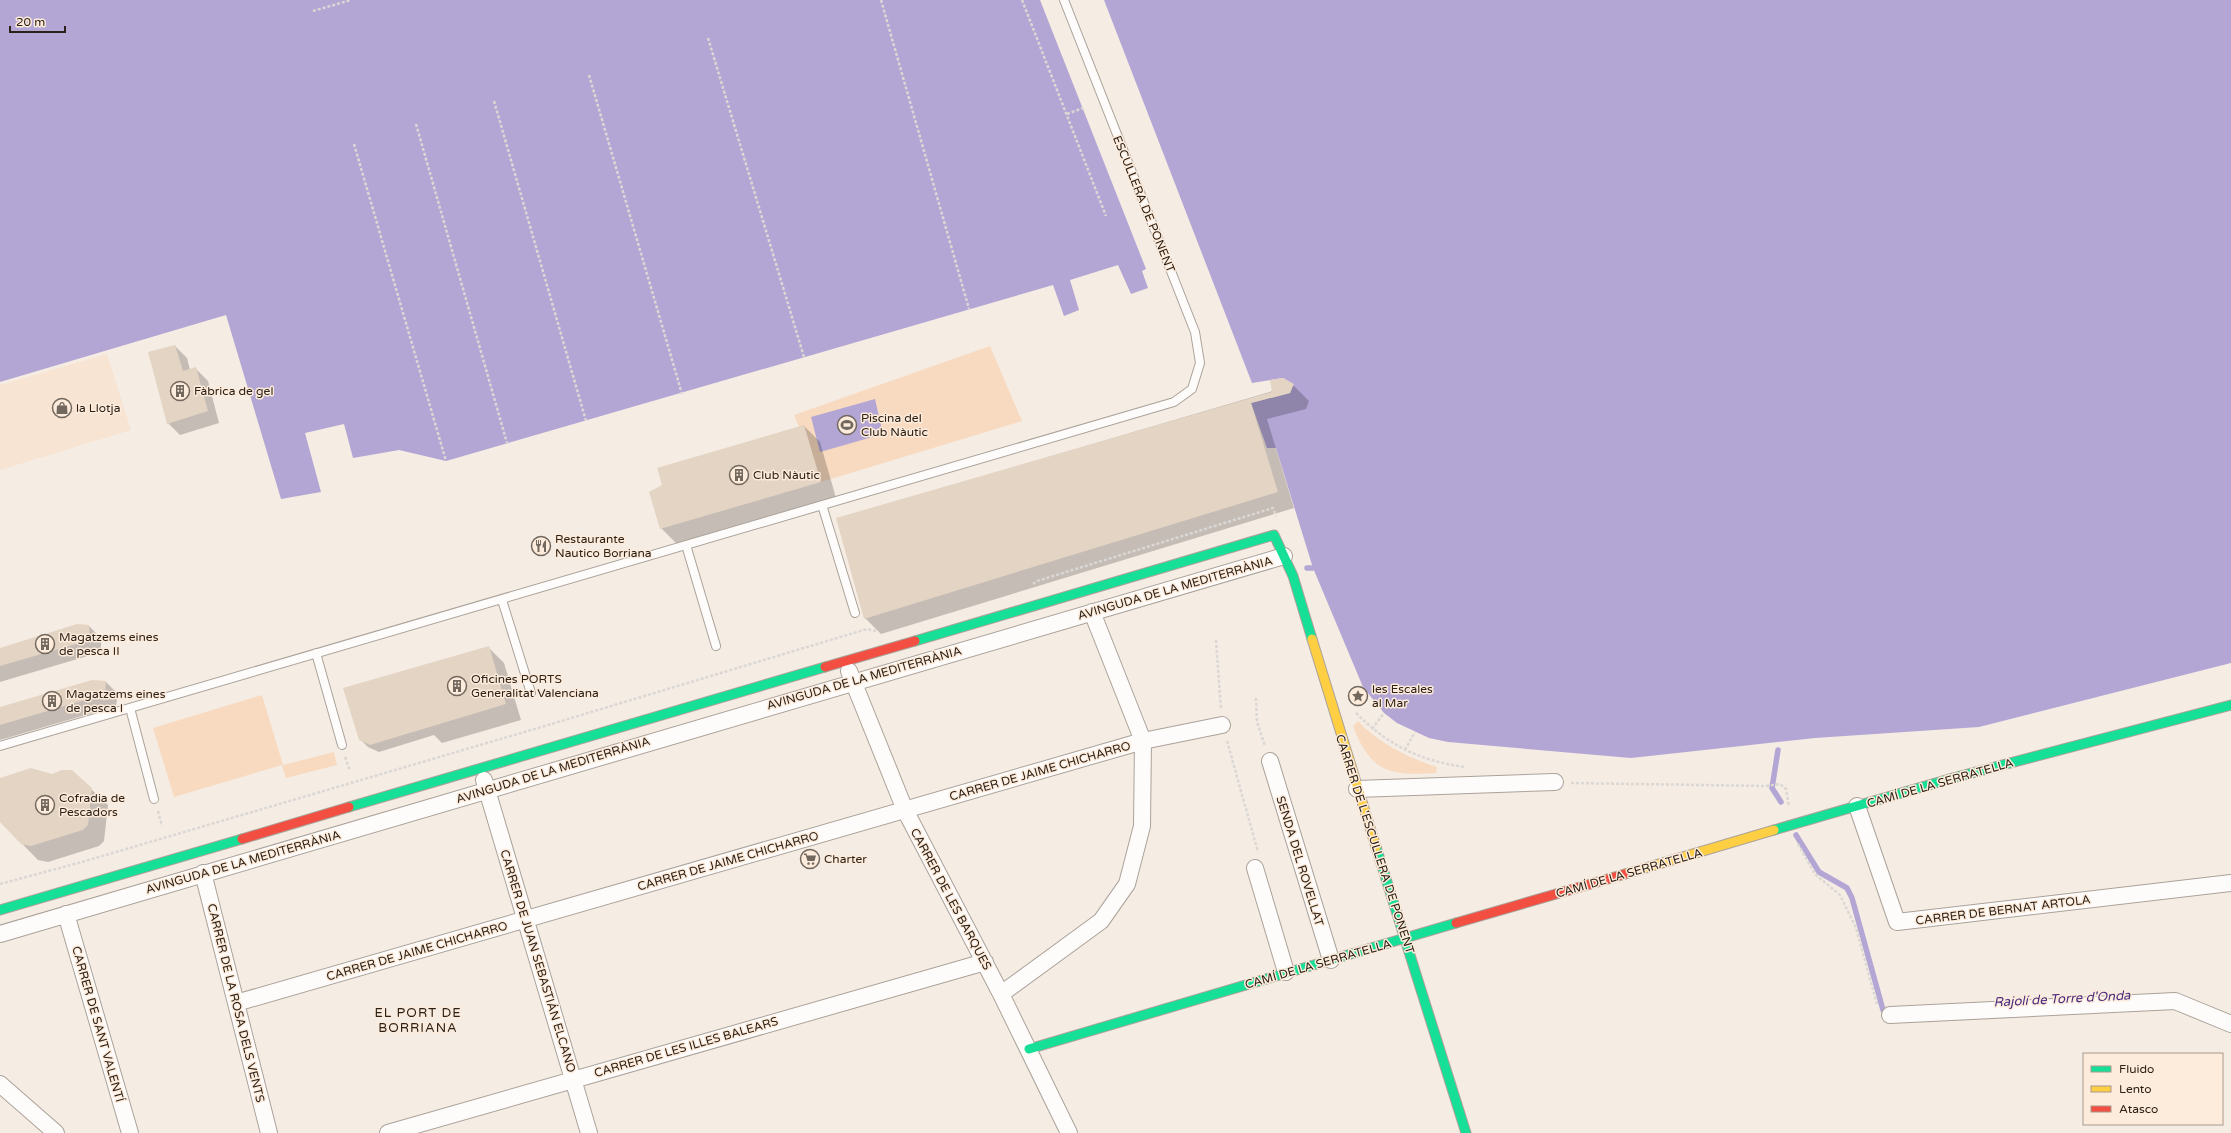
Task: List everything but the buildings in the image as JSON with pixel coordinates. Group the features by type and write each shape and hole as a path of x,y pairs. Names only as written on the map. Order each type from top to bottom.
{"street":[{"name":"AVINGUDA DE LA MEDITERRÀNIA","path":"0,910 844,660 1274,535 1284,556 853,681 0,934"},
{"name":"CARRER DE L'ESCULLERA DE PONENT","path":"1284,556 1293,576 1357,789 1406,938 1466,1133"},
{"path":"1001,994 1101,920 1127,884 1142,826 1143,741 1092,612"},
{"name":"CARRER DE LES BARQUES","path":"844,660 905,810 985,962 1069,1133"},
{"name":"CAMÍ DE LA SERRATELLA","path":"1029,1049 1286,972 1953,778 2231,705"},
{"name":"CARRER DE JAIME CHICHARRO","path":"236,1003 1143,741 1222,725"},
{"name":"SENDA DEL ROVELLAT","path":"1270,761 1331,960"},
{"name":"CARRER DE JUAN SEBASTIÁN ELCANO","path":"480,768 589,1133"},
{"path":"1357,789 1555,782"},
{"name":"CARRER DE BERNAT ARTOLA","path":"1857,806 1897,922 2231,883"},
{"path":"1255,868 1286,972"},
{"name":"CARRER DE LA ROSA DELS VENTS","path":"203,873 269,1133"},
{"name":"CARRER DE SANT VALENTÍ","path":"66,914 130,1133"},
{"name":"CARRER DE LES ILLES BALEARS","path":"388,1133 985,962"},
{"path":"1890,1015 2175,1001 2231,1024"},
{"path":"0,1084 56,1133"}],"lane":[{"name":"ESCULLERA DE PONENT","path":"0,746 1174,402 1192,389 1200,363 1195,332 1064,0"},
{"path":"822,505 855,613"},
{"path":"686,545 716,646"},
{"path":"502,600 530,693"},
{"path":"316,653 342,744"},
{"path":"130,708 154,799"}],"path":[{"path":"313,11 351,0"},
{"path":"881,0 969,309"},
{"path":"1022,0 1106,216"},
{"path":"708,38 804,357"},
{"path":"589,75 682,394"},
{"path":"494,101 586,422"},
{"path":"1067,114 1083,108"},
{"path":"416,124 506,443"},
{"path":"354,144 446,461"},
{"path":"1216,640 1222,725 1261,865 1255,868"},
{"path":"1346,700 1363,687"},
{"path":"1256,698 1257,722 1270,761"},
{"path":"1354,711 1372,729 1405,750 1439,763 1468,767"},
{"path":"1372,729 1384,713"},
{"path":"1405,750 1415,732"},
{"path":"1555,782 1766,786 1780,784"},
{"path":"1792,825 1794,837 1811,868 1829,887 1840,895 1856,928 1879,1011 1890,1015"}],"shaded area":[{"path":"0,0 1040,0 1146,269 1142,271 1148,288 1131,294 1118,265 1070,280 1079,310 1064,316 1053,285 446,461 399,450 353,458 344,424 305,433 321,492 281,499 226,315 0,382"},
{"path":"1104,0 2231,0 2231,663 1979,727 1815,738 1631,758 1448,742 1429,738 1397,723 1384,713 1363,687 1313,568 1276,448 1267,448 1251,403 1290,393 1293,384 1283,378 1252,383"},
{"path":"990,346 1022,421 821,482 794,415"},
{"name":"la Llotja","path":"107,354 131,430 0,470 0,385"},
{"name":"Piscina del Club Nàutic","path":"875,399 883,434 820,452 811,417"},
{"path":"262,695 283,765 334,752 337,765 286,778 282,765 174,797 153,728"},
{"path":"1358,721 1384,743 1394,749 1437,767 1436,773 1406,774 1394,772 1375,762 1367,754 1353,726"}],"waterway":[{"path":"1307,568 1313,568"},
{"path":"1778,750 1772,788 1781,802"},
{"name":"Rajolí de Torre d'Onda","path":"1796,835 1819,872 1847,888 1852,898 1883,1010"}],"traffic: fast":[{"path":"915,641 1274,535 1293,576 1312,639"},
{"path":"349,807 825,667"},
{"path":"1774,830 1953,778 2231,705"},
{"path":"0,910 242,839"},
{"path":"1376,847 1466,1133"},
{"path":"1029,1049 1456,923"}],"traffic: slow":[{"path":"1312,639 1376,847"},
{"path":"1625,874 1774,830"}],"traffic: jam":[{"path":"825,667 915,641"},
{"path":"242,839 349,807"},
{"path":"1456,923 1625,874"}],"place":[{"name":"Fàbrica de gel","path":"180,391"},
{"name":"la Llotja","path":"62,408"},
{"name":"Piscina del Club Nàutic","path":"847,425"},
{"name":"Club Nàutic","path":"739,475"},
{"name":"Restaurante Nautico Borriana","path":"541,546"},
{"name":"Magatzems eines de pesca II","path":"45,644"},
{"name":"Oficines PORTS Generalitat Valenciana","path":"457,686"},
{"name":"les Escales al Mar","path":"1358,696"},
{"name":"Magatzems eines de pesca I","path":"52,701"},
{"name":"Cofradia de Pescadors","path":"45,805"},
{"name":"Charter","path":"810,859"}],"district":[{"name":"EL PORT DE BORRIANA","path":"418,1020"}]}
